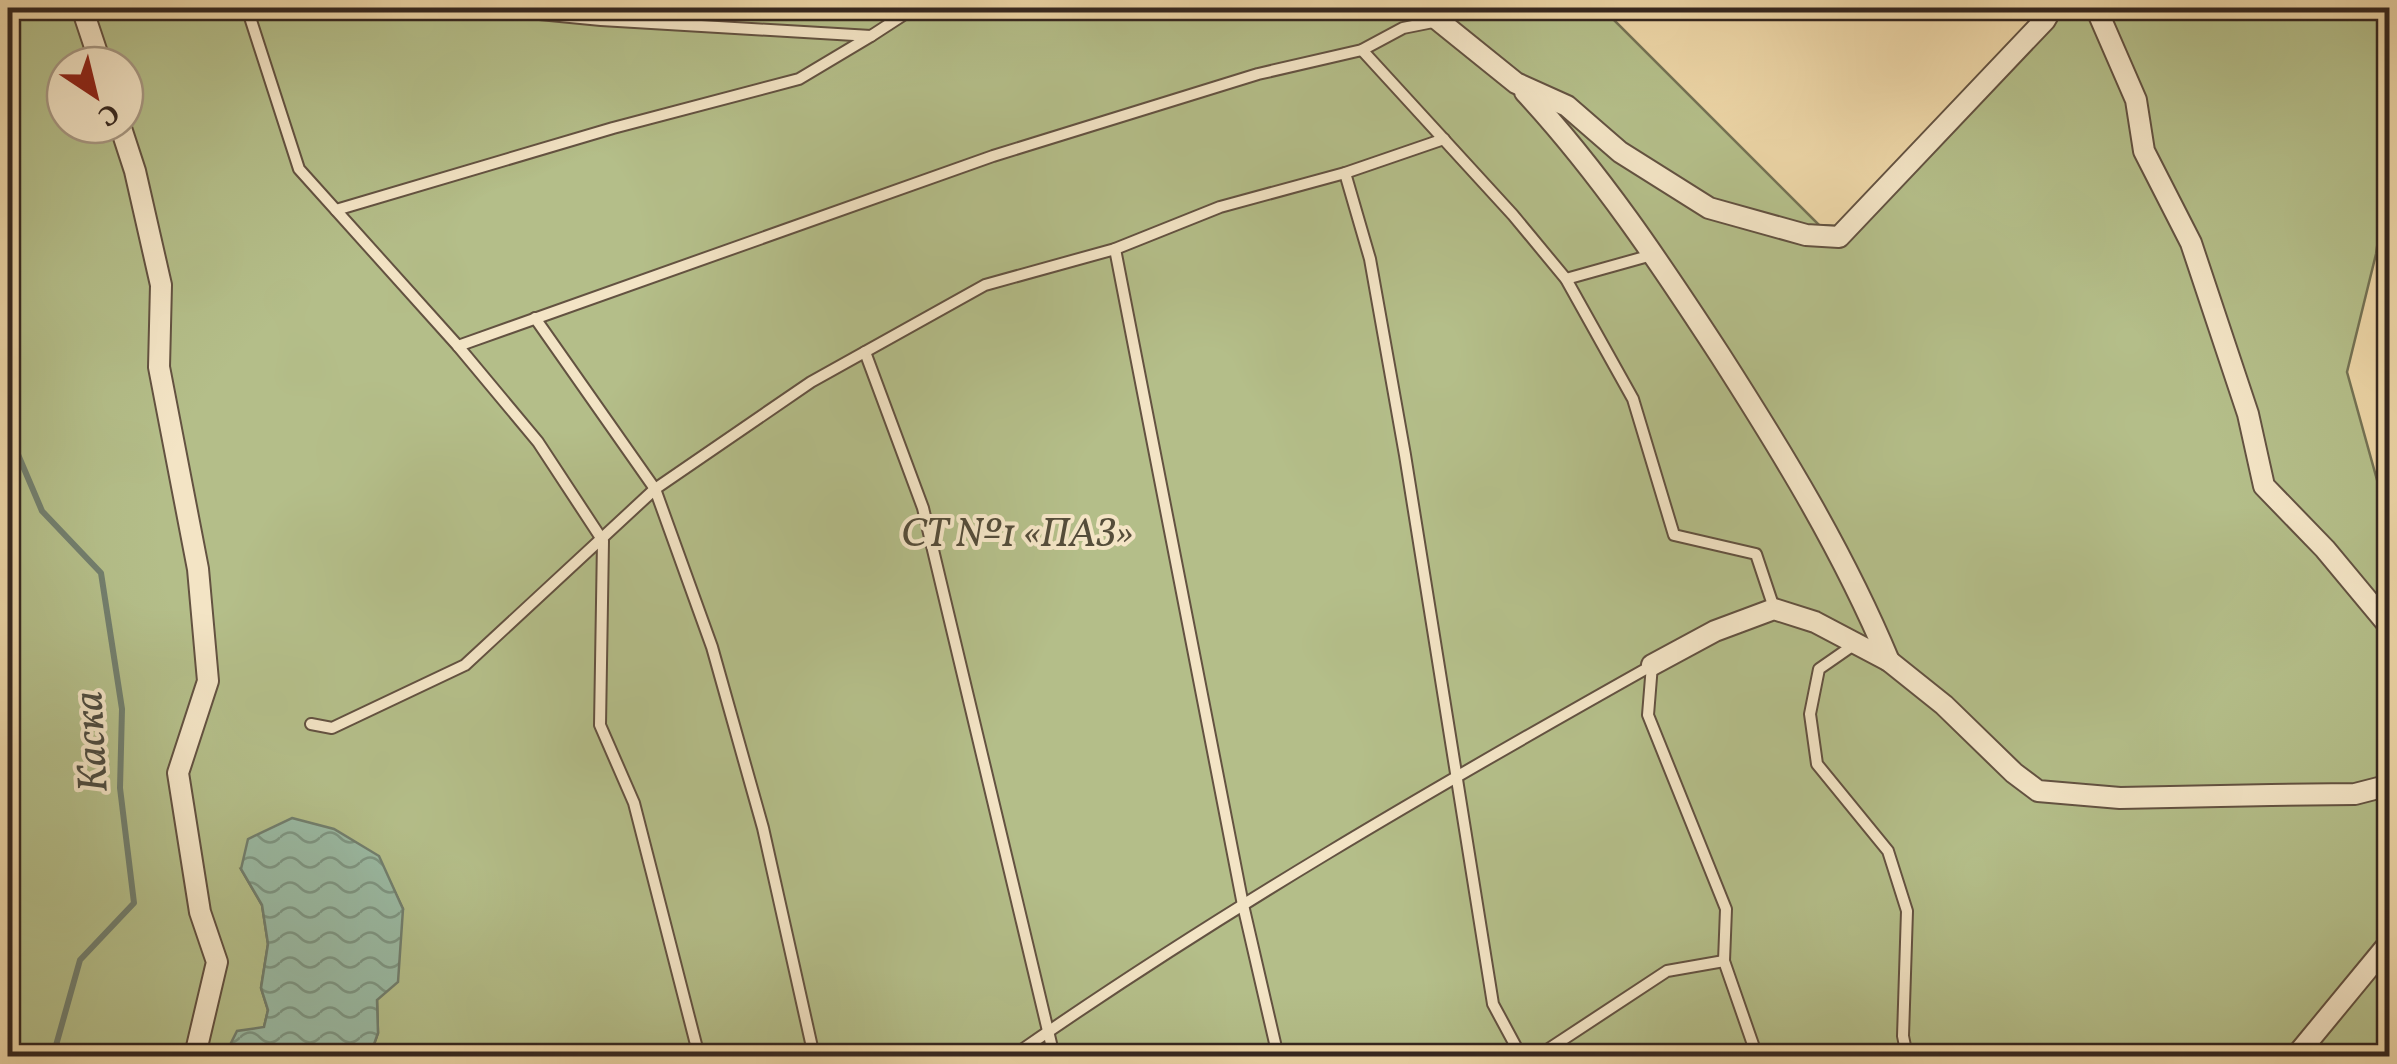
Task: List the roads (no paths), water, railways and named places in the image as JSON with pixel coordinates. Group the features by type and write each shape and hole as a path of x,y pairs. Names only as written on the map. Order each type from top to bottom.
{"street":[{"path":"82,8 94,45"},
{"path":"1516,83 1566,106 1620,152 1709,208 1806,235 1839,237 2045,20 2052,8"},
{"path":"2096,8 2136,100 2144,151 2192,244 2248,414 2264,486 2325,549 2390,627"},
{"path":"1431,14 1516,83 1564,135 1653,254 1800,480 1859,589 1889,661"},
{"path":"126,145 161,285 159,367 198,570 208,681 178,773 200,912 217,962 198,1056"},
{"path":"1652,665 1716,630 1774,610 1815,622 1889,661 2038,791 2120,798 2355,794 2390,784"},
{"path":"2296,1056 2390,942"}],"lane":[{"path":"247,8 299,169 458,346 538,442 603,541 600,725 634,803 699,1056"},
{"path":"478,8 601,20 871,36"},
{"path":"336,210 613,128 799,79 914,8"},
{"path":"458,346 993,156 1258,74 1362,50 1431,14"},
{"path":"1362,50 1514,214 1566,279 1633,400 1674,535 1756,554 1774,610"},
{"path":"312,724 332,728 465,665 655,489 811,382 984,285 1116,250 1220,207 1345,173 1444,138"},
{"path":"1345,173 1370,260 1492,1004 1521,1056"},
{"path":"1116,250 1243,905 1278,1056"},
{"path":"1566,279 1653,254"},
{"path":"535,318 655,489 712,646 763,828 814,1056"},
{"path":"865,352 924,508 1054,1056"},
{"path":"1856,643 1819,669 1810,714 1817,764 1888,851 1908,911 1903,1036 1907,1056"},
{"path":"1013,1056 1243,905 1652,665"},
{"path":"1652,665 1648,715 1726,909 1724,961 1757,1056"},
{"path":"1538,1056 1667,970 1724,961"}],"water":[{"path":"292,818 334,829 379,856 403,909 398,982 377,1000 378,1033 373,1047 380,1056 230,1056 227,1051 237,1031 264,1027 268,1010 261,988 268,944 262,905 241,869 248,839"}],"waterway":[{"name":"Каска","path":"8,431 42,511 101,573 122,709 120,788 134,903 80,960 53,1056"}],"park label":[{"name":"СТ №1 «ПАЗ»","path":"1017,532"}]}
